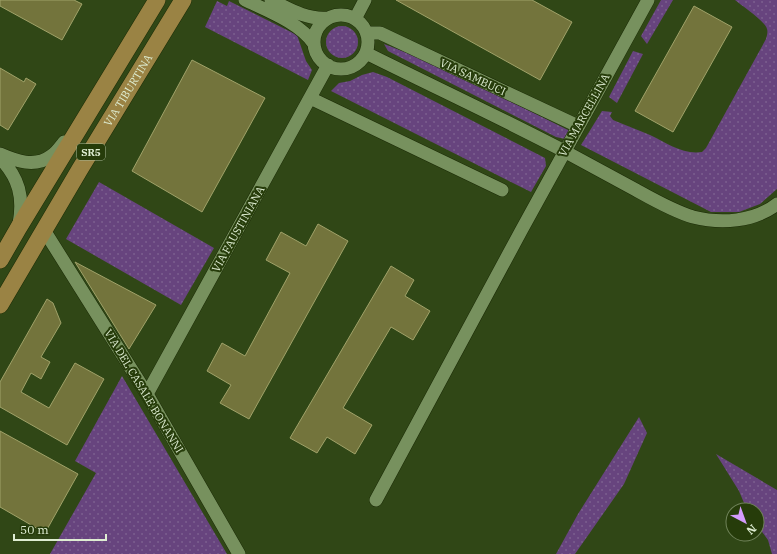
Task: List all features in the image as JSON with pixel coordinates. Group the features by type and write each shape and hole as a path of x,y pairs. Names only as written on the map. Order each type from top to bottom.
{"main road":[{"name":"VIA TIBURTINA","path":"0,260 157,0"},
{"name":"VIA TIBURTINA","path":"0,305 88,156 183,0"}],"street":[{"path":"246,0 295,25 307,34 314,44 316,52 320,58 333,68 349,68 362,60 366,53 368,37 361,23 349,16 342,15 328,18 303,16 272,0"},
{"path":"355,19 365,0"},
{"name":"VIA MARCELLINA","path":"376,500 578,126 648,0"},
{"path":"314,44 318,29 328,18"},
{"name":"VIA SAMBUCI","path":"367,33 380,33 578,126"},
{"path":"366,53 565,152 665,206 694,217 717,220 737,220 749,218 777,204"},
{"name":"VIA FAUSTINIANA","path":"147,394 328,65"},
{"path":"310,98 502,190"},
{"path":"0,154 24,162 33,163 45,160 56,152 90,111"},
{"path":"0,158 10,169 19,187 21,203 19,227"},
{"name":"VIA DEL CASALE BONANNI","path":"44,230 147,394 239,554"}],"shaded area":[{"path":"661,0 673,0 647,44 641,36"},
{"path":"735,0 777,0 777,189 760,204 739,212 711,212 581,145 602,111 612,112 610,116 613,120 650,135 675,148 688,152 702,152 706,148 767,35 767,29 762,22"},
{"path":"217,1 227,6 229,1 297,35 306,61 312,70 308,80 205,27"},
{"path":"339,26 345,26 355,33 358,42 357,48 351,55 345,58 339,58 329,51 326,45 326,39 333,29"},
{"path":"384,44 431,62 570,131 565,139 556,137 388,51"},
{"path":"633,51 643,54 617,103 609,97"},
{"path":"373,72 387,77 545,158 546,166 531,192 331,91 339,83 350,81 362,75"},
{"path":"99,182 214,248 181,305 66,239"},
{"path":"122,376 227,554 50,554 96,473 75,461"},
{"path":"639,417 647,433 624,484 575,554 556,554 578,514"},
{"path":"716,454 777,490 777,554 772,554 768,540 765,536 765,502 744,502 739,491"}],"building":[{"path":"0,0 74,0 82,4 62,40 0,6"},
{"path":"396,0 532,0 572,22 540,80"},
{"path":"694,6 732,27 673,132 635,111"},
{"path":"192,60 265,98 202,212 132,171"},
{"path":"0,68 24,82 26,78 36,84 8,130 0,125"},
{"path":"318,224 348,241 249,419 220,403 231,385 207,371 222,343 245,356 290,273 266,260 281,232 306,246"},
{"path":"75,262 156,305 129,349"},
{"path":"391,266 414,280 405,296 430,311 413,340 391,327 343,408 372,425 355,454 327,437 317,453 290,438"},
{"path":"47,299 53,303 61,323 41,357 50,362 41,379 31,373 21,392 49,408 75,363 104,379 67,445 0,407 0,382"},
{"path":"0,431 78,474 45,533 0,507"}]}
